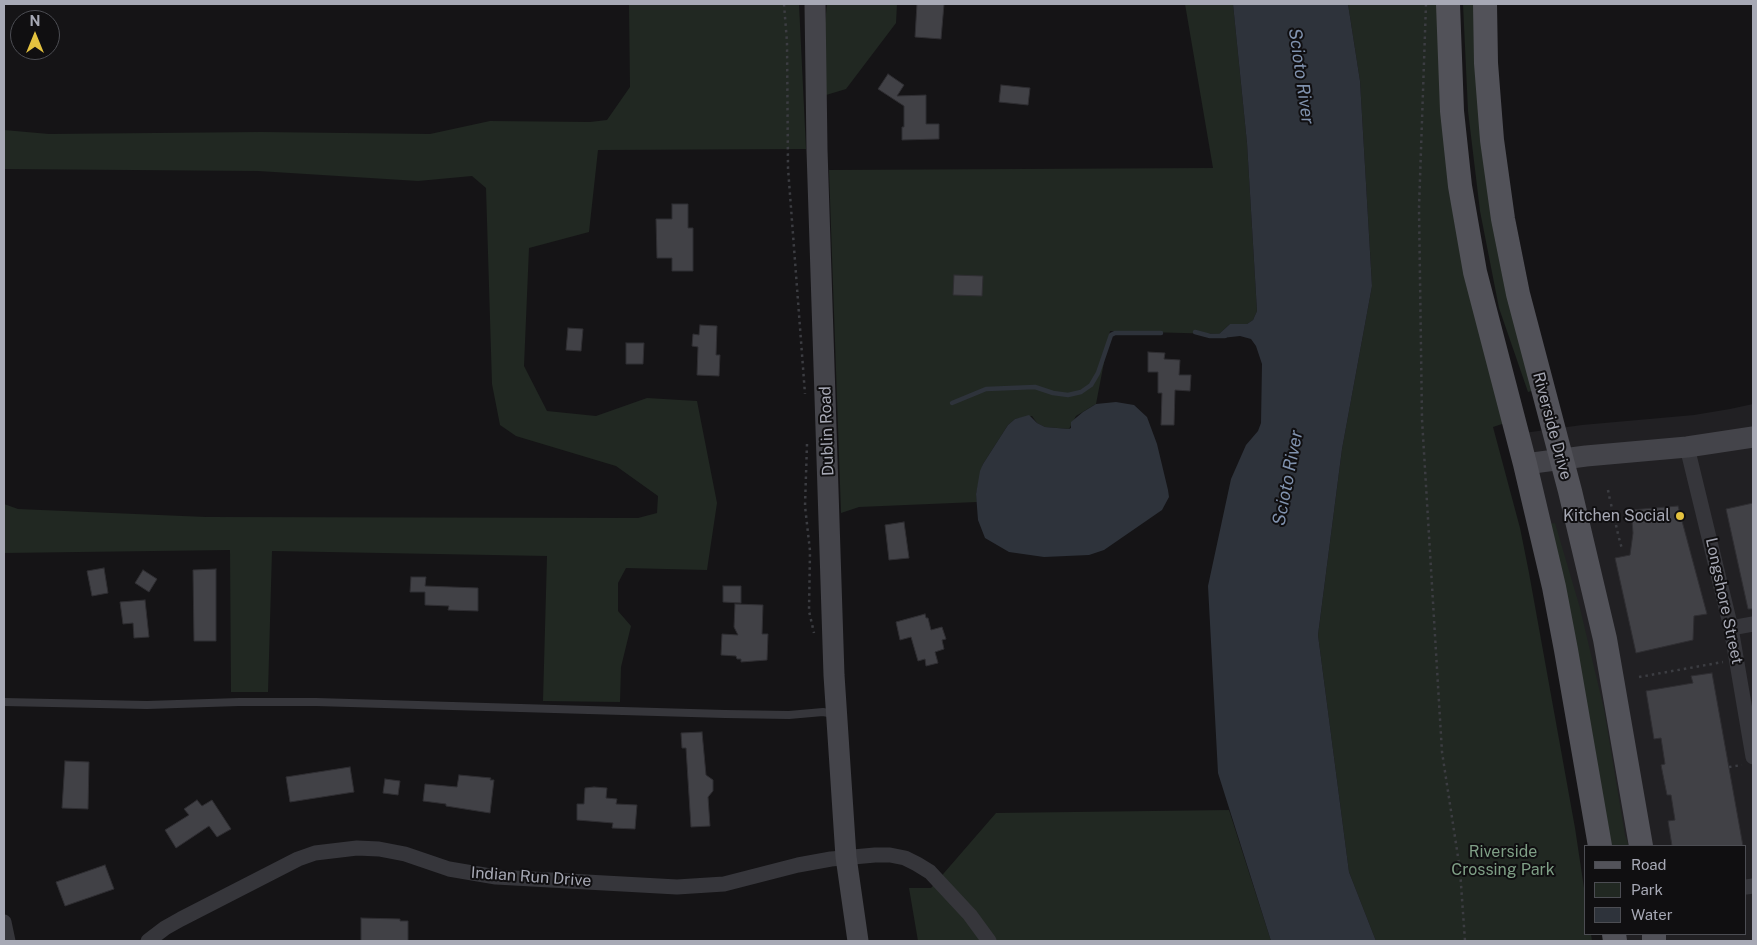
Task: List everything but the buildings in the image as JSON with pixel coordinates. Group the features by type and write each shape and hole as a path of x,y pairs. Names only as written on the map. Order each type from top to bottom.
{"main road":[{"name":"Dublin Road","path":"815,4 836,714 846,857 858,941"},
{"path":"1448,4 1452,102 1460,186 1475,272 1525,464 1554,587 1600,845"},
{"name":"Riverside Drive","path":"1485,4 1486,63 1492,140 1503,218 1518,294 1605,639 1641,845"},
{"path":"1525,464 1753,438"}],"street":[{"name":"Longshore Street","path":"1687,447 1731,628 1753,757"},
{"path":"1731,628 1753,624"},
{"name":"Indian Run Drive","path":"148,941 181,919 282,866 314,853 357,848 379,849 405,854 449,868 496,877 677,887 724,884 798,865 846,857 890,855 905,858 930,872 970,915 990,941"},
{"path":"4,922 8,941"}],"lane":[{"path":"4,702 147,705 316,702 734,714 789,715 823,712 836,714"}],"path":[{"path":"1426,4 1420,208 1422,418 1442,752 1460,870 1465,941"},
{"path":"1608,490 1613,513"},
{"path":"1616,525 1622,548"},
{"path":"1639,677 1724,662"}],"shaded area":[{"path":"1753,404 1753,941 1607,941 1605,935 1747,935 1747,845 1591,845 1567,698 1509,435 1582,425 1694,415"}],"green space":[{"path":"629,4 799,4 806,149 598,150 589,232 529,248 524,366 547,411 596,416 647,398 697,401 717,503 707,570 626,568 618,583 618,611 631,626 621,667 620,702 543,701 547,556 272,551 268,692 231,692 230,550 4,553 4,504 18,509 206,517 638,518 657,513 658,496 616,466 516,436 500,425 492,384 486,188 472,176 418,181 258,171 4,169 4,130 49,134 261,132 430,134 490,121 590,122 607,120 630,87"},
{"path":"827,4 897,4 896,23 846,89 826,95 825,23"},
{"path":"1185,4 1233,4 1247,143 1257,311 1253,320 1247,324 1230,324 1219,334 1110,331 1096,404 1076,416 1069,429 1045,427 1037,423 1032,416 1015,419 1008,425 983,464 976,494 977,502 859,507 841,513 829,170 1213,168"},
{"name":"Riverside Crossing Park","path":"1348,4 1439,4 1505,423 1493,427 1520,528 1529,573 1575,828 1584,888 1584,935 1591,935 1592,941 1376,941 1349,872 1318,635 1342,449 1372,286 1360,81"},
{"path":"1463,4 1477,4 1535,390 1528,392 1499,308 1480,211 1468,111"},
{"path":"1555,523 1580,608 1604,709 1625,835 1629,845 1609,845 1548,524"},
{"path":"1229,810 1271,941 918,941 909,888 931,888 996,813"}],"water":[{"name":"Scioto River","path":"1233,4 1348,4 1360,81 1372,286 1342,449 1318,635 1349,872 1376,941 1271,941 1218,773 1208,586 1231,479 1246,445 1258,431 1261,423 1262,364 1256,346 1251,339 1240,336 1222,338 1219,334 1230,324 1247,324 1253,320 1257,311 1247,143"},
{"path":"1116,402 1134,405 1147,417 1157,444 1168,490 1169,497 1162,510 1104,550 1089,555 1044,557 1009,552 985,538 978,520 976,494 980,471 1008,425 1015,419 1029,415 1037,423 1045,427 1069,429 1071,428 1071,422 1096,404"}],"waterway":[{"path":"1195,332 1210,336 1225,336"},
{"path":"952,403 986,389 1035,387 1053,393 1068,395 1081,392 1091,385 1098,373 1111,335 1115,333 1161,333"}],"place":[{"name":"Kitchen Social","path":"1680,516"}]}
